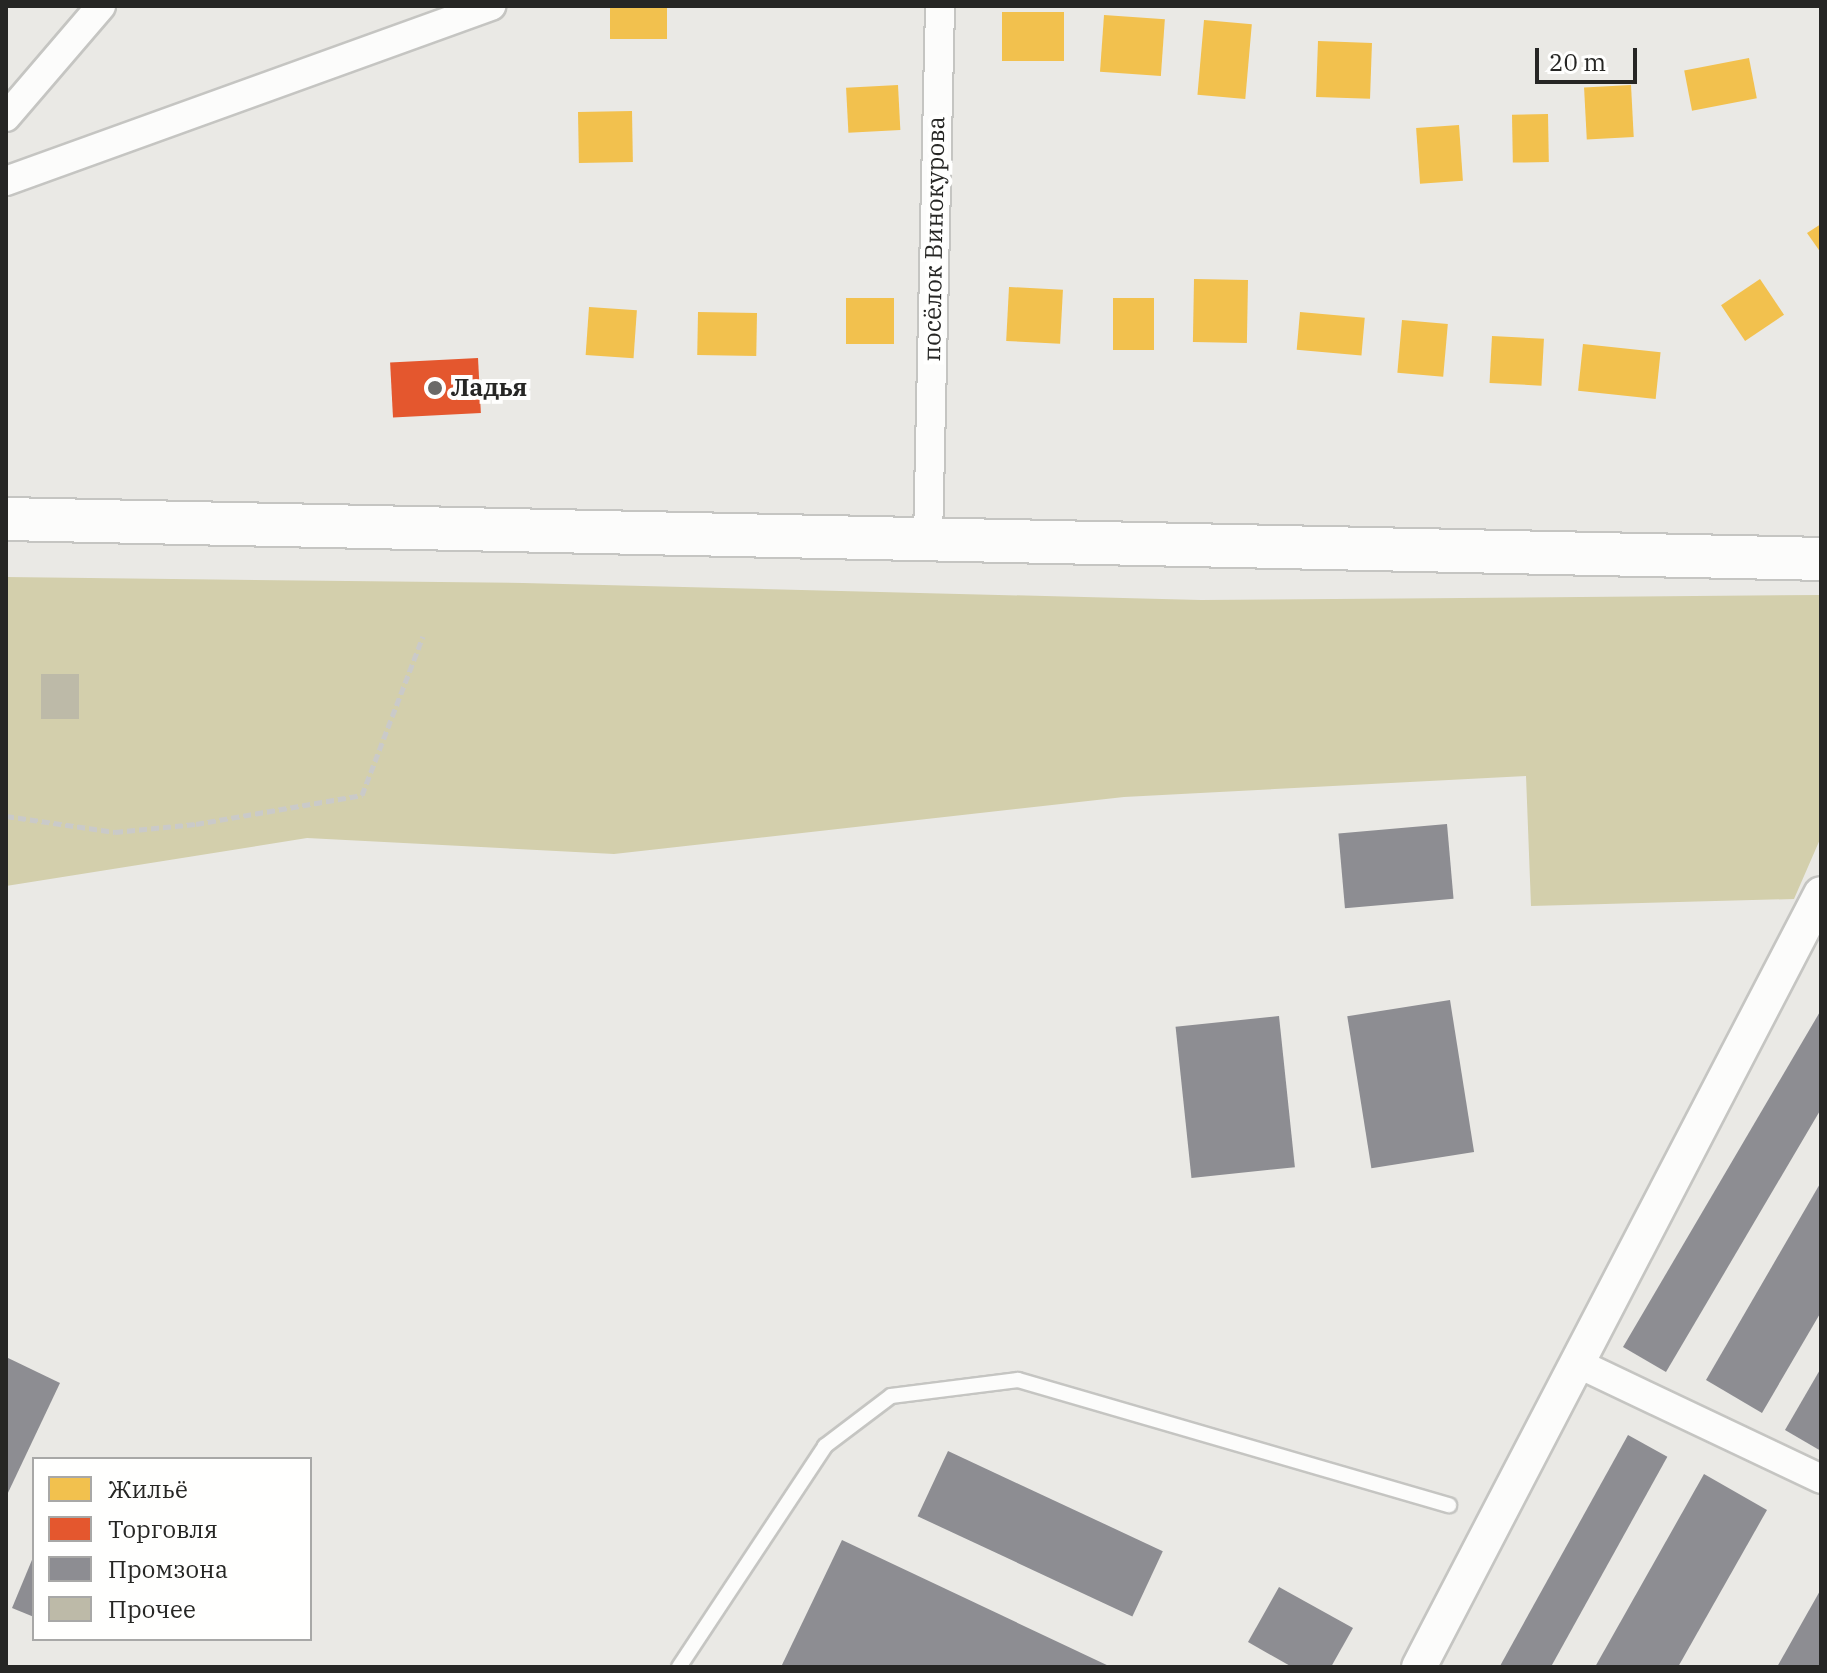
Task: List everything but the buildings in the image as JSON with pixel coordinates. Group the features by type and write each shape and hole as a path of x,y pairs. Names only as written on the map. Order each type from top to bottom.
{"main road":[{"path":"6,519 1821,559"}],"street":[{"path":"6,117 101,6"},
{"path":"6,181 491,6"},
{"name":"посёлок Винокурова","path":"928,539 940,6"},
{"path":"1419,1667 1821,894"},
{"path":"1579,1364 1821,1479"}],"lane":[{"path":"679,1667 825,1446 891,1396 1018,1380 1449,1505"}],"path":[{"path":"6,816 115,832 196,824 362,795 423,636"}],"shaded area":[{"path":"6,577 523,583 1201,600 1821,595 1821,837 1794,899 1531,906 1526,776 1124,797 614,854 307,838 6,886"}],"place":[{"name":"Ладья","path":"435,388"}]}
